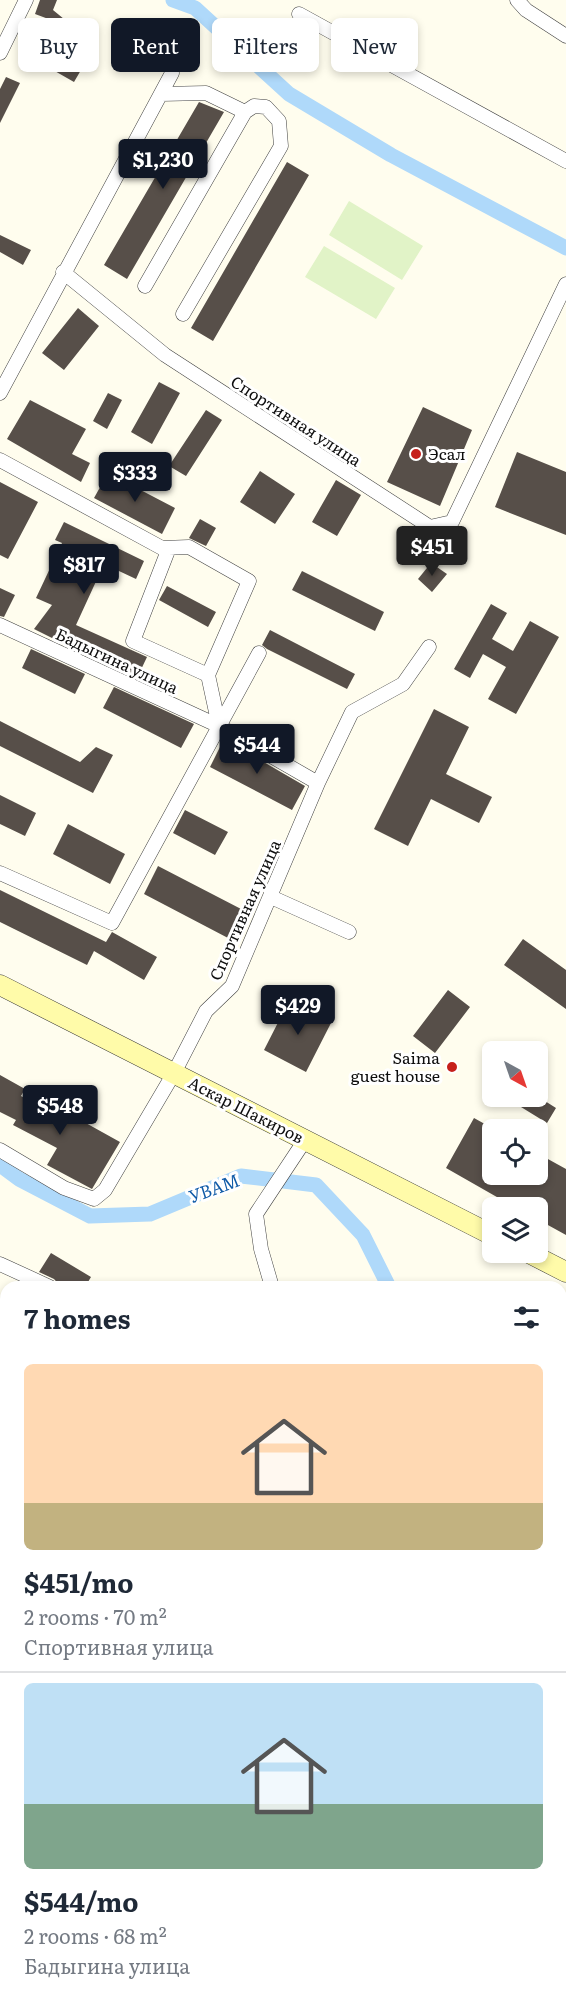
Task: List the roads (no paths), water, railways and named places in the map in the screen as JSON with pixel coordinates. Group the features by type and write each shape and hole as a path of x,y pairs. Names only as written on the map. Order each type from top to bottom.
{"main road":[{"name":"Аскар Шакиров","path":"0,985 482,1230"},
{"path":"548,1263 566,1272"}],"street":[{"path":"0,53 26,0"},
{"path":"517,0 526,10 566,36"},
{"path":"299,14 566,161"},
{"path":"0,393 172,73"},
{"path":"160,94 206,93 245,112"},
{"path":"145,286 245,112 254,106 266,107 279,121 281,146 183,314"},
{"name":"Спортивная улица","path":"63,273 165,355 430,527 452,522 566,284"},
{"path":"0,460 162,548 189,547 249,581 208,675 219,726"},
{"path":"169,548 133,641 208,675"},
{"name":"Бадыгина улица","path":"0,625 219,726 318,783"},
{"name":"Спортивная улица","path":"0,1150 64,1188 94,1199 105,1190 174,1073 206,1011 232,986 318,783 352,712 402,684 429,647"},
{"path":"0,873 112,923 259,653"},
{"path":"271,897 349,932"},
{"path":"270,1281 261,1249 256,1214 305,1140"},
{"path":"0,1264 37,1281"}],"waterway":[{"path":"173,0 195,8 289,94 391,155 566,248"},
{"name":"УВАМ","path":"0,1165 19,1179 90,1216 150,1214 241,1176 316,1185 363,1235 386,1281"}],"place":[{"name":"Эсал","path":"416,454"},
{"name":"Saima guest house","path":"452,1067"}]}
